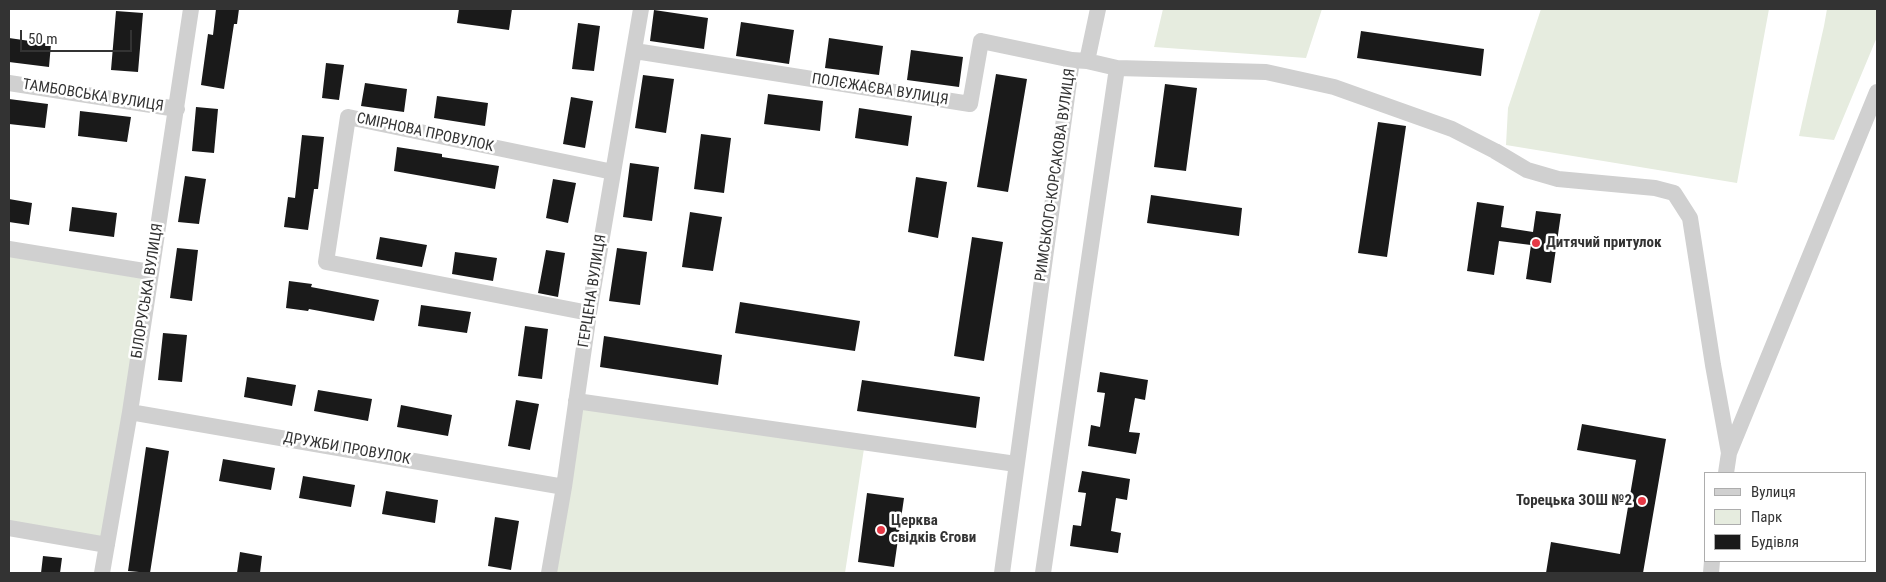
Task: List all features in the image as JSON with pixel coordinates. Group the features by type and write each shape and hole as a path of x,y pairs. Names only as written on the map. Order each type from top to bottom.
{"street":[{"name":"БІЛОРУСЬКА ВУЛИЦЯ","path":"102,573 130,412 150,272 177,109 190,9"},
{"name":"ГЕРЦЕНА ВУЛИЦЯ","path":"554,572 564,486 589,312 641,9"},
{"path":"1080,61 1095,9"},
{"name":"ПОЛЄЖАЄВА ВУЛИЦЯ","path":"635,51 970,104 982,41 1080,61"},
{"name":"РИМСЬКОГО-КОРСАКОВА ВУЛИЦЯ","path":"1002,573 1016,464 1080,61 1116,68 1266,72 1334,87 1452,129 1527,170 1558,179 1655,188 1674,193 1690,218 1729,453"},
{"path":"1045,573 1116,68"},
{"name":"ТАМБОВСЬКА ВУЛИЦЯ","path":"9,83 177,109"},
{"path":"1726,472 1729,453 1877,92"},
{"name":"СМІРНОВА ПРОВУЛОК","path":"589,312 326,262 348,117 613,172"},
{"path":"9,249 150,272"},
{"path":"576,401 1016,464"},
{"name":"ДРУЖБИ ПРОВУЛОК","path":"130,412 564,486"},
{"path":"9,528 107,544"}],"green space":[{"path":"1163,9 1322,9 1306,58 1154,47"},
{"path":"1541,9 1769,9 1737,183 1506,145 1508,108"},
{"path":"1827,9 1877,9 1877,37 1834,140 1799,136"},
{"path":"9,249 150,272 104,547 9,532"},
{"path":"576,401 865,442 845,573 563,573 549,571"}],"building":[{"path":"216,9 239,9 237,24 234,24 224,89 201,85 208,34 213,35"},
{"path":"459,9 512,9 509,30 457,23"},
{"path":"654,10 708,18 704,49 650,41"},
{"path":"116,11 143,13 138,72 111,70"},
{"path":"741,22 794,30 789,64 736,56"},
{"path":"578,23 600,26 594,71 572,69"},
{"path":"1361,31 1484,49 1481,76 1357,58"},
{"path":"9,38 51,44 49,67 9,62"},
{"path":"829,38 883,46 879,75 825,68"},
{"path":"911,50 963,57 959,87 907,80"},
{"path":"326,63 344,65 339,100 322,98"},
{"path":"996,74 1027,79 1008,192 977,187"},
{"path":"643,75 674,79 666,133 635,128"},
{"path":"365,83 407,89 404,112 361,106"},
{"path":"1165,84 1197,88 1186,171 1154,167"},
{"path":"768,94 823,101 820,131 764,124"},
{"path":"437,96 488,103 485,126 434,118"},
{"path":"571,97 593,101 585,148 563,144"},
{"path":"9,99 48,104 45,128 9,124"},
{"path":"196,107 218,109 214,153 192,151"},
{"path":"859,108 912,116 908,146 855,138"},
{"path":"80,111 131,117 127,142 78,136"},
{"path":"1378,122 1406,126 1387,257 1358,253"},
{"path":"701,134 731,138 724,193 694,189"},
{"path":"302,135 324,137 318,189 314,189 308,230 284,227 288,197 295,198"},
{"path":"397,147 442,154 442,157 499,166 495,189 394,171"},
{"path":"630,163 659,167 652,221 623,217"},
{"path":"185,176 206,179 199,224 178,222"},
{"path":"916,177 947,182 938,238 908,232"},
{"path":"553,179 576,183 568,223 546,218"},
{"path":"1151,195 1242,208 1239,236 1147,223"},
{"path":"9,199 32,203 29,225 9,222"},
{"name":"Дитячий притулок","path":"1477,202 1504,206 1501,227 1533,232 1536,211 1561,214 1551,283 1526,279 1531,245 1499,241 1494,275 1467,271"},
{"path":"72,207 117,213 114,237 69,231"},
{"path":"690,212 722,217 713,271 682,267"},
{"path":"380,237 427,245 422,267 376,259"},
{"path":"972,237 1003,242 984,361 954,356"},
{"path":"177,248 198,250 192,301 170,298"},
{"path":"617,248 647,252 640,305 609,301"},
{"path":"546,250 565,253 558,297 538,293"},
{"path":"455,252 497,258 493,281 452,274"},
{"path":"289,281 312,284 311,287 379,300 374,321 309,309 308,311 286,308"},
{"path":"740,302 860,321 855,351 735,333"},
{"path":"421,305 471,312 467,333 418,326"},
{"path":"525,326 548,329 542,379 518,376"},
{"path":"163,333 187,335 182,382 158,380"},
{"path":"604,336 722,355 718,385 600,367"},
{"path":"1100,372 1148,380 1145,400 1135,398 1129,432 1140,433 1136,454 1088,446 1091,425 1100,427 1105,393 1097,392"},
{"path":"247,377 296,385 292,406 244,397"},
{"path":"862,380 980,397 976,428 857,411"},
{"path":"318,390 372,399 368,421 314,411"},
{"path":"516,400 539,404 530,450 508,446"},
{"path":"401,405 452,415 448,436 397,427"},
{"name":"Торецька ЗОШ №2","path":"1582,424 1666,439 1643,573 1546,573 1551,542 1620,554 1636,460 1577,450"},
{"path":"146,447 169,451 150,573 128,571"},
{"path":"223,459 275,468 271,490 219,481"},
{"path":"1082,471 1130,479 1127,500 1116,498 1111,531 1121,533 1118,553 1070,546 1073,525 1081,526 1086,493 1078,492"},
{"path":"303,476 355,485 351,507 299,498"},
{"path":"386,491 438,500 435,523 382,514"},
{"name":"Церква свідків Єгови","path":"867,493 904,498 894,567 858,562"},
{"path":"495,517 519,521 511,570 488,566"},
{"path":"240,552 262,556 260,573 237,573"},
{"path":"43,556 62,558 60,573 41,573"}],"place":[{"name":"Дитячий притулок","path":"1536,243"},
{"name":"Торецька ЗОШ №2","path":"1642,501"},
{"name":"Церква свідків Єгови","path":"881,530"}]}
